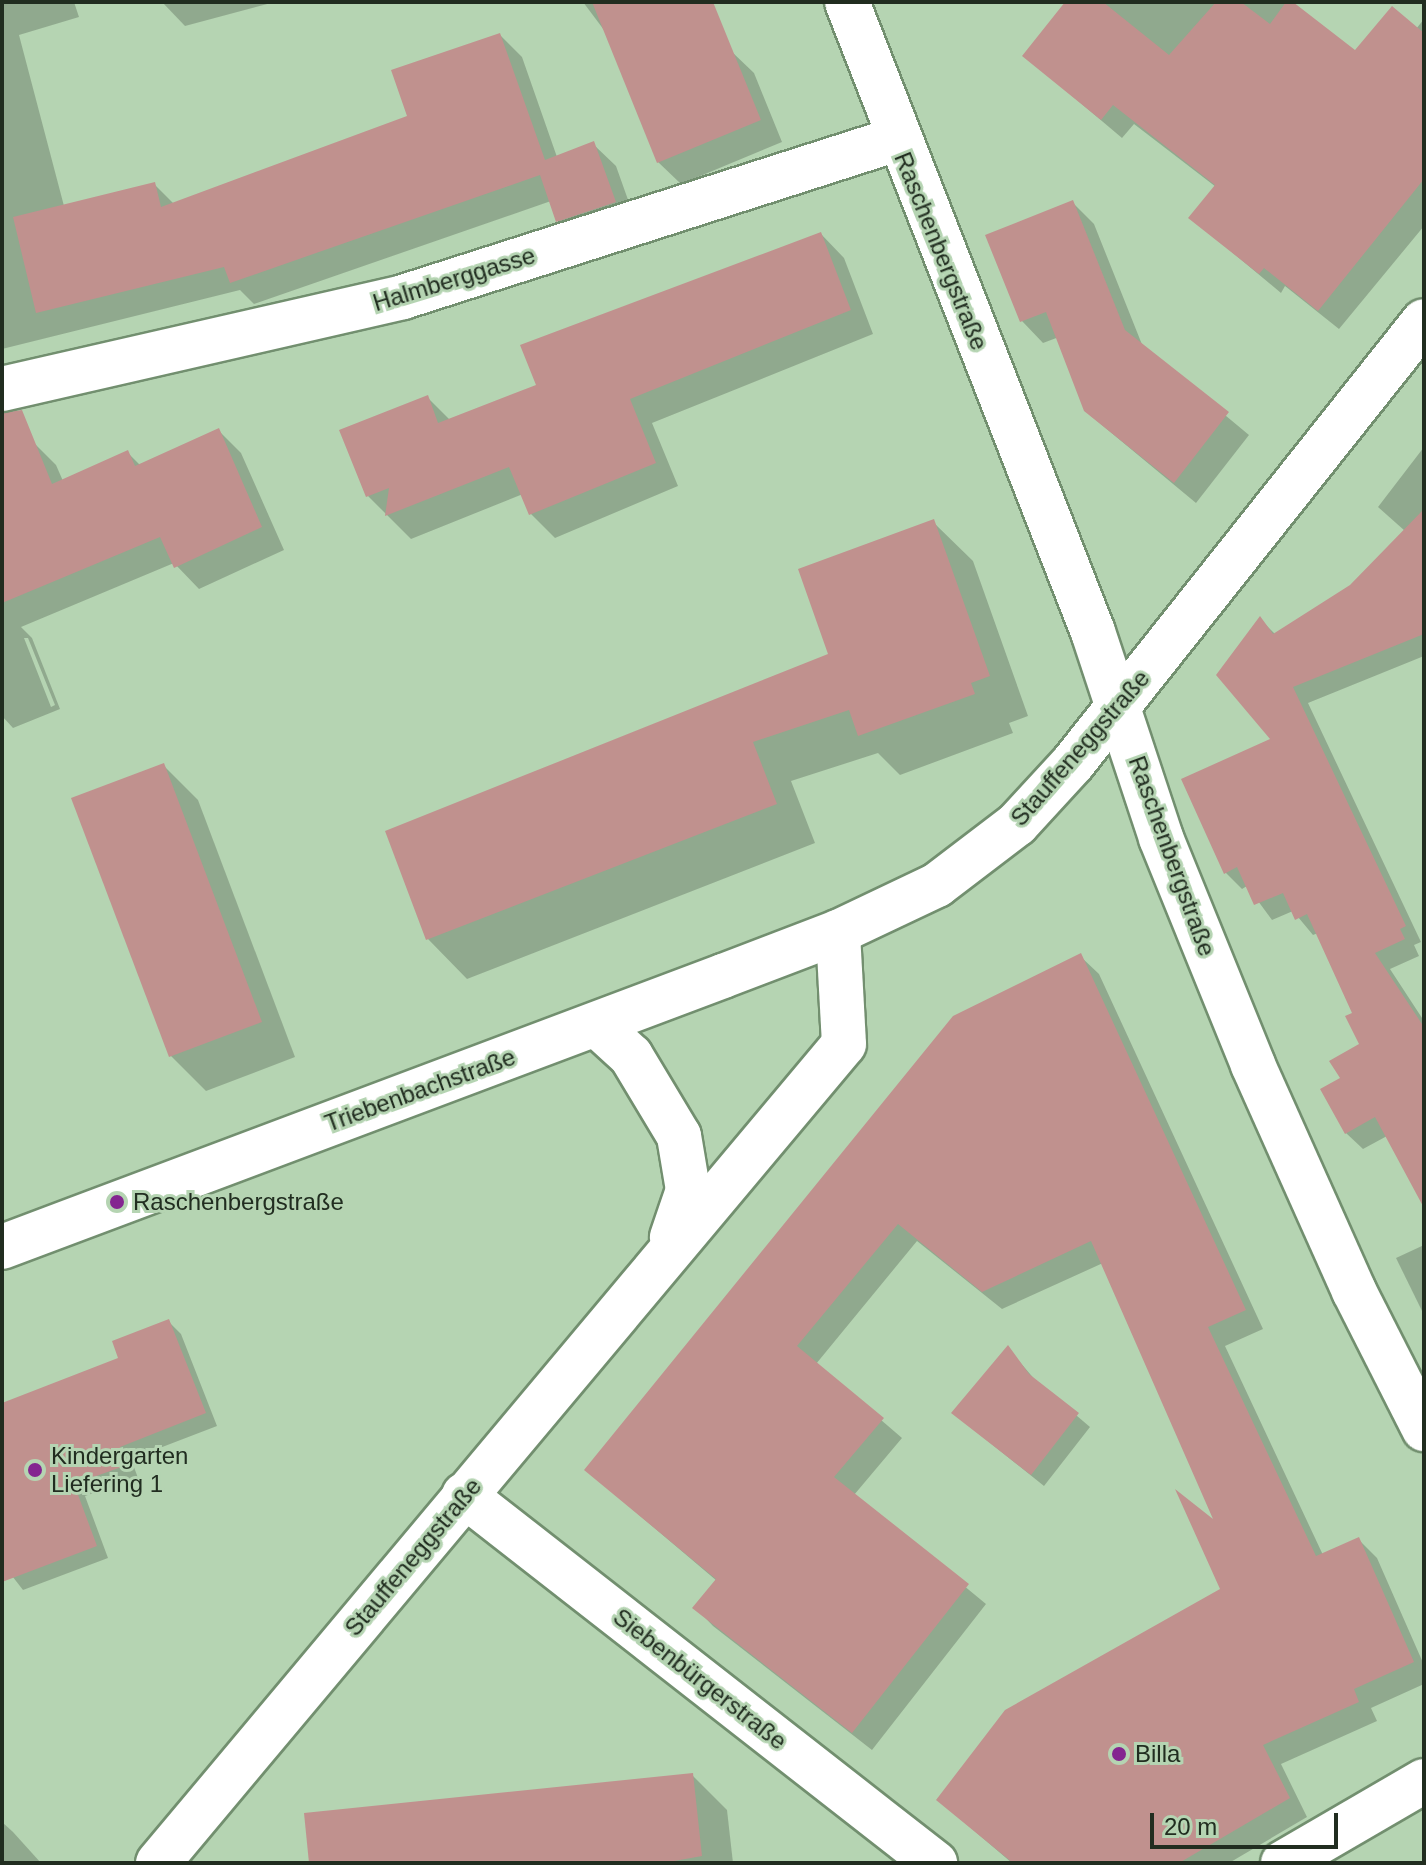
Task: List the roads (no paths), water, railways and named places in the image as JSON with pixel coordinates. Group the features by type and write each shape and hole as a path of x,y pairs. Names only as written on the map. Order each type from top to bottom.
{"street":[{"name":"Raschenbergstraße","path":"847,2 897,139 1118,708 1161,838 1253,1065 1354,1291 1424,1429"},
{"name":"Halmberggasse","path":"2,389 403,297 897,139"},
{"name":"Stauffeneggstraße","path":"158,1863 844,1044 838,932 937,885 1017,824 1118,708 1424,321"},
{"name":"Triebenbachstraße","path":"2,1247 838,932"},
{"name":"Stauffeneggstraße","path":"597,1025 631,1056 679,1136 688,1190 668,1251"},
{"name":"Siebenbürgerstraße","path":"464,1495 935,1863"},
{"path":"1283,1863 1424,1781"}],"place":[{"name":"Raschenbergstraße","path":"117,1202"},
{"name":"Kindergarten Liefering 1","path":"35,1470"},
{"name":"Billa","path":"1119,1754"}]}
